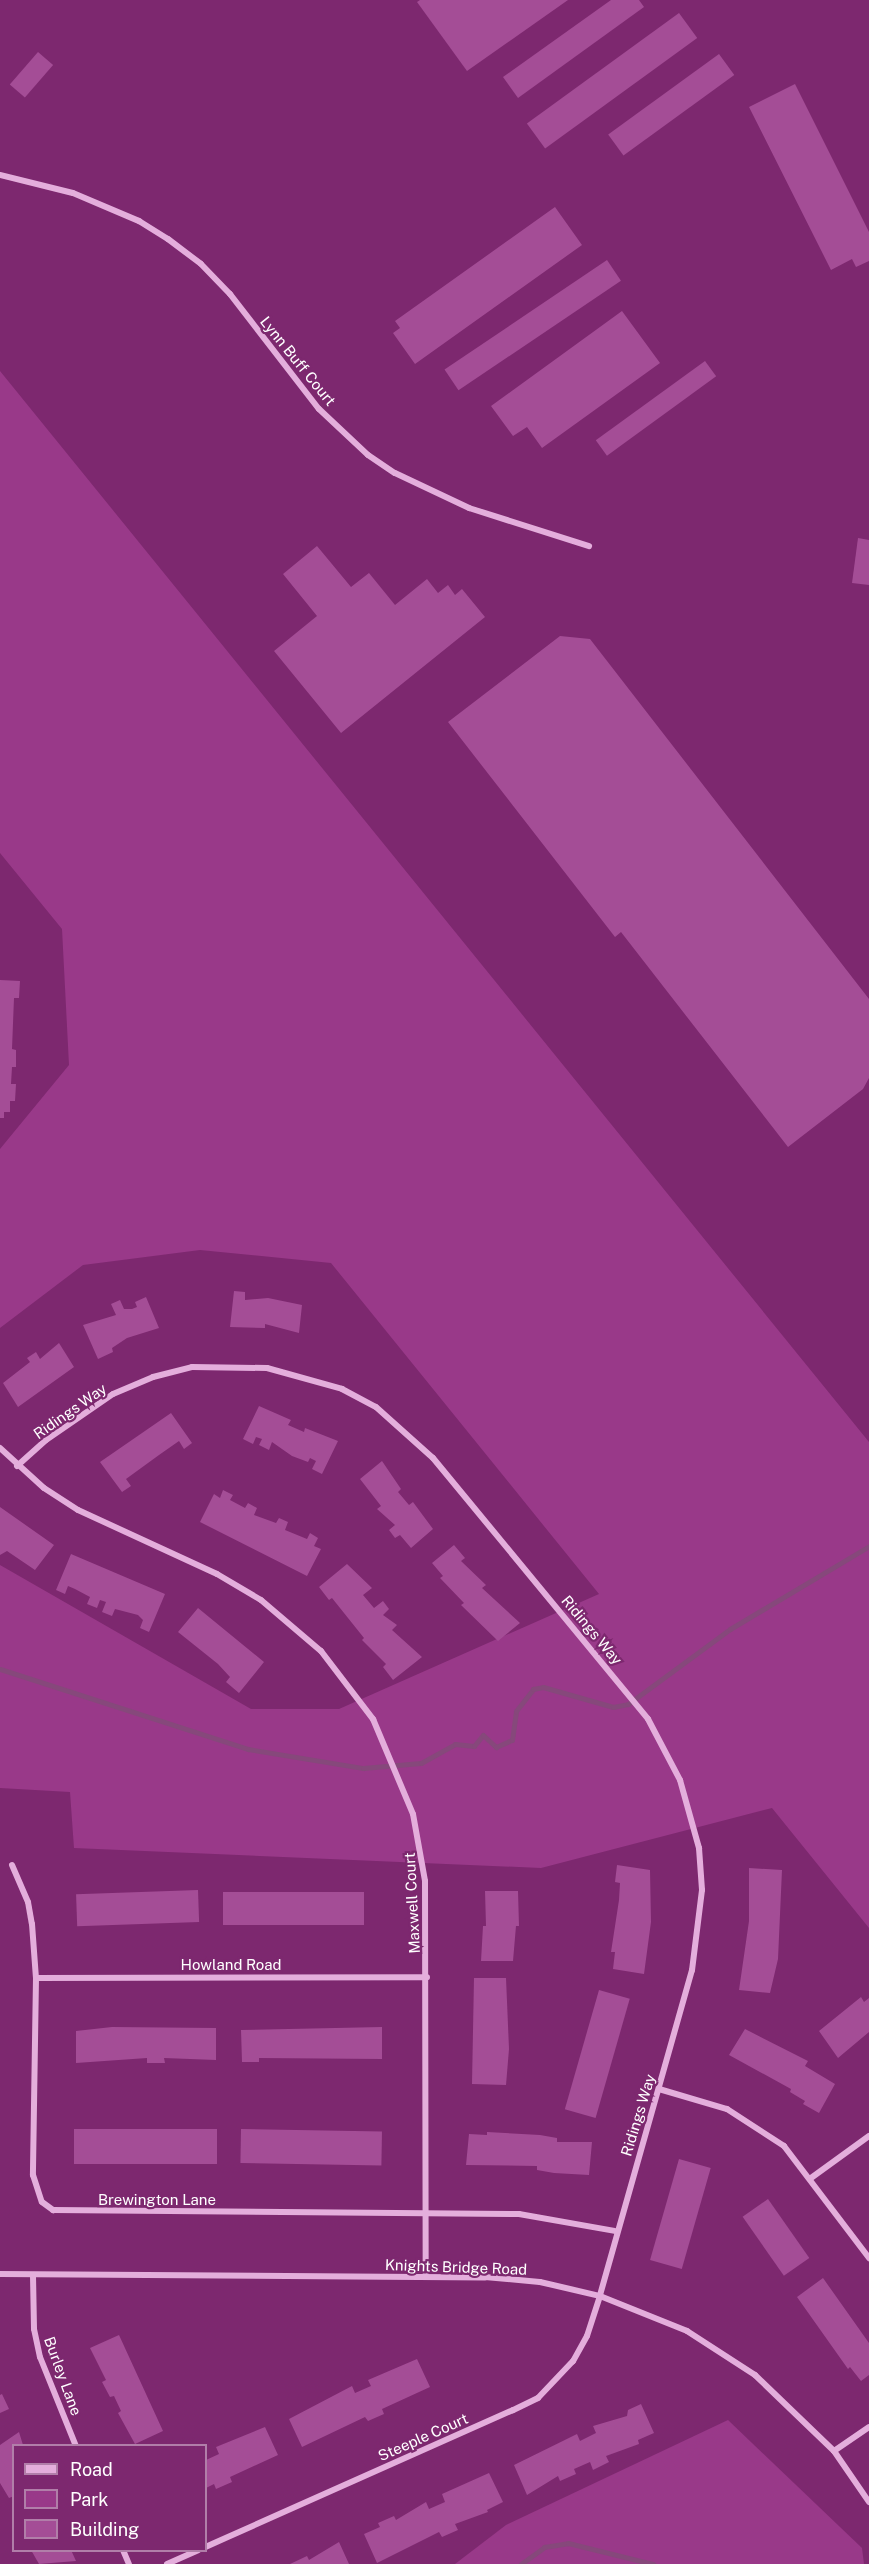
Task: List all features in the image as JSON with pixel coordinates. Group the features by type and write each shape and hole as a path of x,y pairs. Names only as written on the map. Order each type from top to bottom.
{"street":[{"name":"Lynn Buff Court","path":"0,175 73,193 139,221 168,239 201,264 230,294 319,409 368,455 395,473 460,504 589,546"},
{"name":"Ridings Way","path":"17,1466 78,1416 113,1394 153,1377 192,1367 231,1366 267,1368 324,1383 376,1407 433,1458 648,1719 676,1770 692,1812 702,1890 692,1970 659,2089 615,2231 600,2296"},
{"name":"Maxwell Court","path":"0,1448 17,1466 78,1510 217,1574 294,1624 351,1686 392,1757 404,1789 423,1861 427,1977 426,2276"},
{"name":"Brewington Lane","path":"12,1865 28,1902 36,1978 33,2175 42,2202 53,2210 426,2211 519,2214 615,2231"},
{"name":"Howland Road","path":"36,1978 427,1977"},
{"path":"659,2089 727,2109 755,2125 784,2146 811,2178 869,2258"},
{"path":"811,2178 869,2136"},
{"name":"Knights Bridge Road","path":"0,2274 33,2276 426,2276 540,2282 600,2296 651,2313 719,2349 790,2406 834,2451 869,2502"},
{"name":"Burley Lane","path":"33,2276 34,2329 40,2357 76,2444"},
{"name":"Steeple Court","path":"207,2547 538,2398 573,2361 587,2336 600,2296"},
{"path":"834,2451 869,2427"},
{"path":"167,2564 194,2552"}],"green space":[{"path":"0,371 869,1442 869,1928 772,1808 541,1868 74,1848 70,1792 0,1788 0,1565 251,1709 339,1709 599,1594 331,1263 200,1250 83,1265 0,1328 0,1149 69,1065 62,929 0,853"},
{"path":"728,2420 862,2548 864,2564 455,2564 506,2525"}],"building":[{"path":"420,0 568,0 467,71 417,2"},
{"path":"611,0 639,0 644,7 518,98 503,77"},
{"path":"679,13 697,38 545,149 527,124"},
{"path":"38,52 53,65 25,98 10,84"},
{"path":"719,54 734,75 623,156 608,135"},
{"path":"795,84 869,232 869,261 856,267 852,259 831,270 749,107"},
{"path":"555,207 582,245 415,364 393,333 400,328 395,321"},
{"path":"607,260 621,281 458,390 445,370"},
{"path":"622,311 660,363 542,448 527,427 513,436 491,406"},
{"path":"705,361 716,376 607,456 596,440"},
{"path":"858,538 869,540 869,585 852,583"},
{"path":"317,546 351,587 369,573 395,605 427,579 438,593 448,585 455,595 462,589 485,617 341,733 274,651 317,616 283,574"},
{"path":"560,636 590,639 869,999 869,1078 863,1089 788,1147 621,932 615,937 448,722"},
{"path":"0,980 20,981 19,998 14,998 12,1049 16,1050 16,1067 12,1067 11,1084 16,1084 15,1101 10,1101 10,1112 4,1112 4,1118 0,1118"},
{"path":"234,1291 245,1292 245,1300 268,1298 302,1305 299,1333 265,1324 265,1328 230,1327"},
{"path":"146,1297 159,1328 127,1338 112,1348 113,1352 98,1359 83,1325 116,1315 111,1304 120,1300 124,1309 132,1309 137,1307 135,1302"},
{"path":"59,1343 74,1367 18,1407 3,1383 30,1362 27,1358 36,1352 40,1359"},
{"path":"259,1406 291,1420 288,1425 304,1432 305,1428 338,1441 322,1474 312,1469 316,1461 310,1458 308,1462 292,1456 272,1442 269,1450 259,1445 262,1439 256,1437 253,1444 243,1439"},
{"path":"171,1413 192,1443 184,1449 179,1441 126,1479 131,1486 122,1492 100,1462"},
{"path":"382,1461 401,1489 398,1492 409,1505 413,1502 433,1529 411,1548 400,1535 395,1538 389,1530 395,1525 377,1509 381,1506 360,1479"},
{"path":"223,1490 233,1495 230,1500 245,1508 248,1503 257,1508 254,1515 276,1523 279,1518 288,1522 285,1530 307,1539 310,1533 318,1538 314,1546 321,1549 307,1576 200,1522 214,1494 220,1498"},
{"path":"0,1507 54,1545 35,1570 7,1551 0,1555"},
{"path":"454,1545 465,1558 461,1561 486,1585 482,1588 520,1623 498,1641 461,1605 464,1603 440,1578 443,1576 432,1563"},
{"path":"71,1554 165,1594 149,1632 140,1628 143,1620 138,1615 115,1609 112,1616 102,1612 106,1602 100,1600 97,1608 87,1604 90,1597 75,1589 68,1586 65,1594 56,1590"},
{"path":"347,1564 372,1588 363,1595 374,1608 383,1601 389,1609 383,1615 397,1625 392,1630 422,1657 393,1680 383,1667 386,1664 362,1640 364,1638 332,1598 329,1600 319,1587"},
{"path":"198,1608 264,1662 239,1693 226,1682 230,1677 218,1664 178,1632"},
{"path":"617,1865 650,1870 651,1922 644,1974 613,1969 615,1952 611,1952 620,1883 615,1882"},
{"path":"749,1868 782,1870 778,1959 770,1993 739,1990 749,1921"},
{"path":"198,1890 199,1922 77,1926 76,1894"},
{"path":"485,1891 518,1891 519,1926 516,1926 513,1961 481,1961 483,1926 486,1926"},
{"path":"223,1892 364,1892 364,1925 223,1925"},
{"path":"474,1978 506,1978 509,2049 506,2085 472,2084"},
{"path":"599,1990 630,1999 596,2118 565,2109"},
{"path":"861,1997 864,2002 869,1998 869,2032 838,2058 819,2031"},
{"path":"112,2027 216,2028 216,2060 164,2058 165,2063 147,2063 147,2058 76,2063 76,2031"},
{"path":"382,2027 382,2059 259,2058 259,2062 242,2062 241,2030"},
{"path":"745,2029 808,2061 805,2066 835,2084 819,2113 803,2104 805,2101 790,2092 791,2089 729,2055"},
{"path":"74,2129 217,2129 217,2164 74,2164"},
{"path":"241,2129 382,2131 381,2165 240,2163"},
{"path":"487,2132 540,2135 557,2138 557,2142 592,2142 589,2175 554,2173 537,2170 537,2166 466,2165 469,2134 487,2135"},
{"path":"679,2159 711,2168 682,2269 650,2260"},
{"path":"768,2199 809,2258 784,2276 743,2217"},
{"path":"823,2278 869,2343 869,2375 861,2381 850,2367 848,2369 797,2297"},
{"path":"119,2335 163,2431 135,2444 118,2413 121,2411 114,2396 110,2397 102,2382 106,2380 90,2348"},
{"path":"417,2359 430,2387 382,2409 384,2414 368,2421 365,2417 302,2447 289,2419 352,2386 355,2393 371,2386 368,2380"},
{"path":"2,2394 9,2409 0,2413 0,2395"},
{"path":"641,2404 654,2433 638,2440 639,2444 606,2456 609,2462 593,2470 590,2462 574,2469 576,2474 560,2481 558,2476 527,2495 514,2465 577,2434 580,2441 596,2433 593,2426 627,2416 628,2410"},
{"path":"265,2427 278,2455 230,2477 232,2482 216,2489 214,2484 207,2488 207,2460 219,2454 216,2447"},
{"path":"19,2432 23,2444 12,2444 12,2497 9,2498 0,2483 0,2445"},
{"path":"489,2473 503,2502 487,2510 488,2512 455,2524 458,2530 442,2537 439,2532 377,2563 364,2534 380,2527 378,2523 394,2516 396,2520 426,2502 429,2509 445,2502 442,2494"},
{"path":"339,2542 349,2564 290,2564 307,2556 309,2560"},
{"path":"32,2552 72,2552 76,2561 39,2564"}],"waterway":[{"path":"0,1669 248,1749 363,1768 421,1763 455,1744 474,1746 483,1735 496,1747 512,1740 516,1711 533,1689 543,1687 613,1707 628,1704 730,1629 869,1546"},
{"path":"521,2564 544,2547 568,2543 653,2564"}]}
